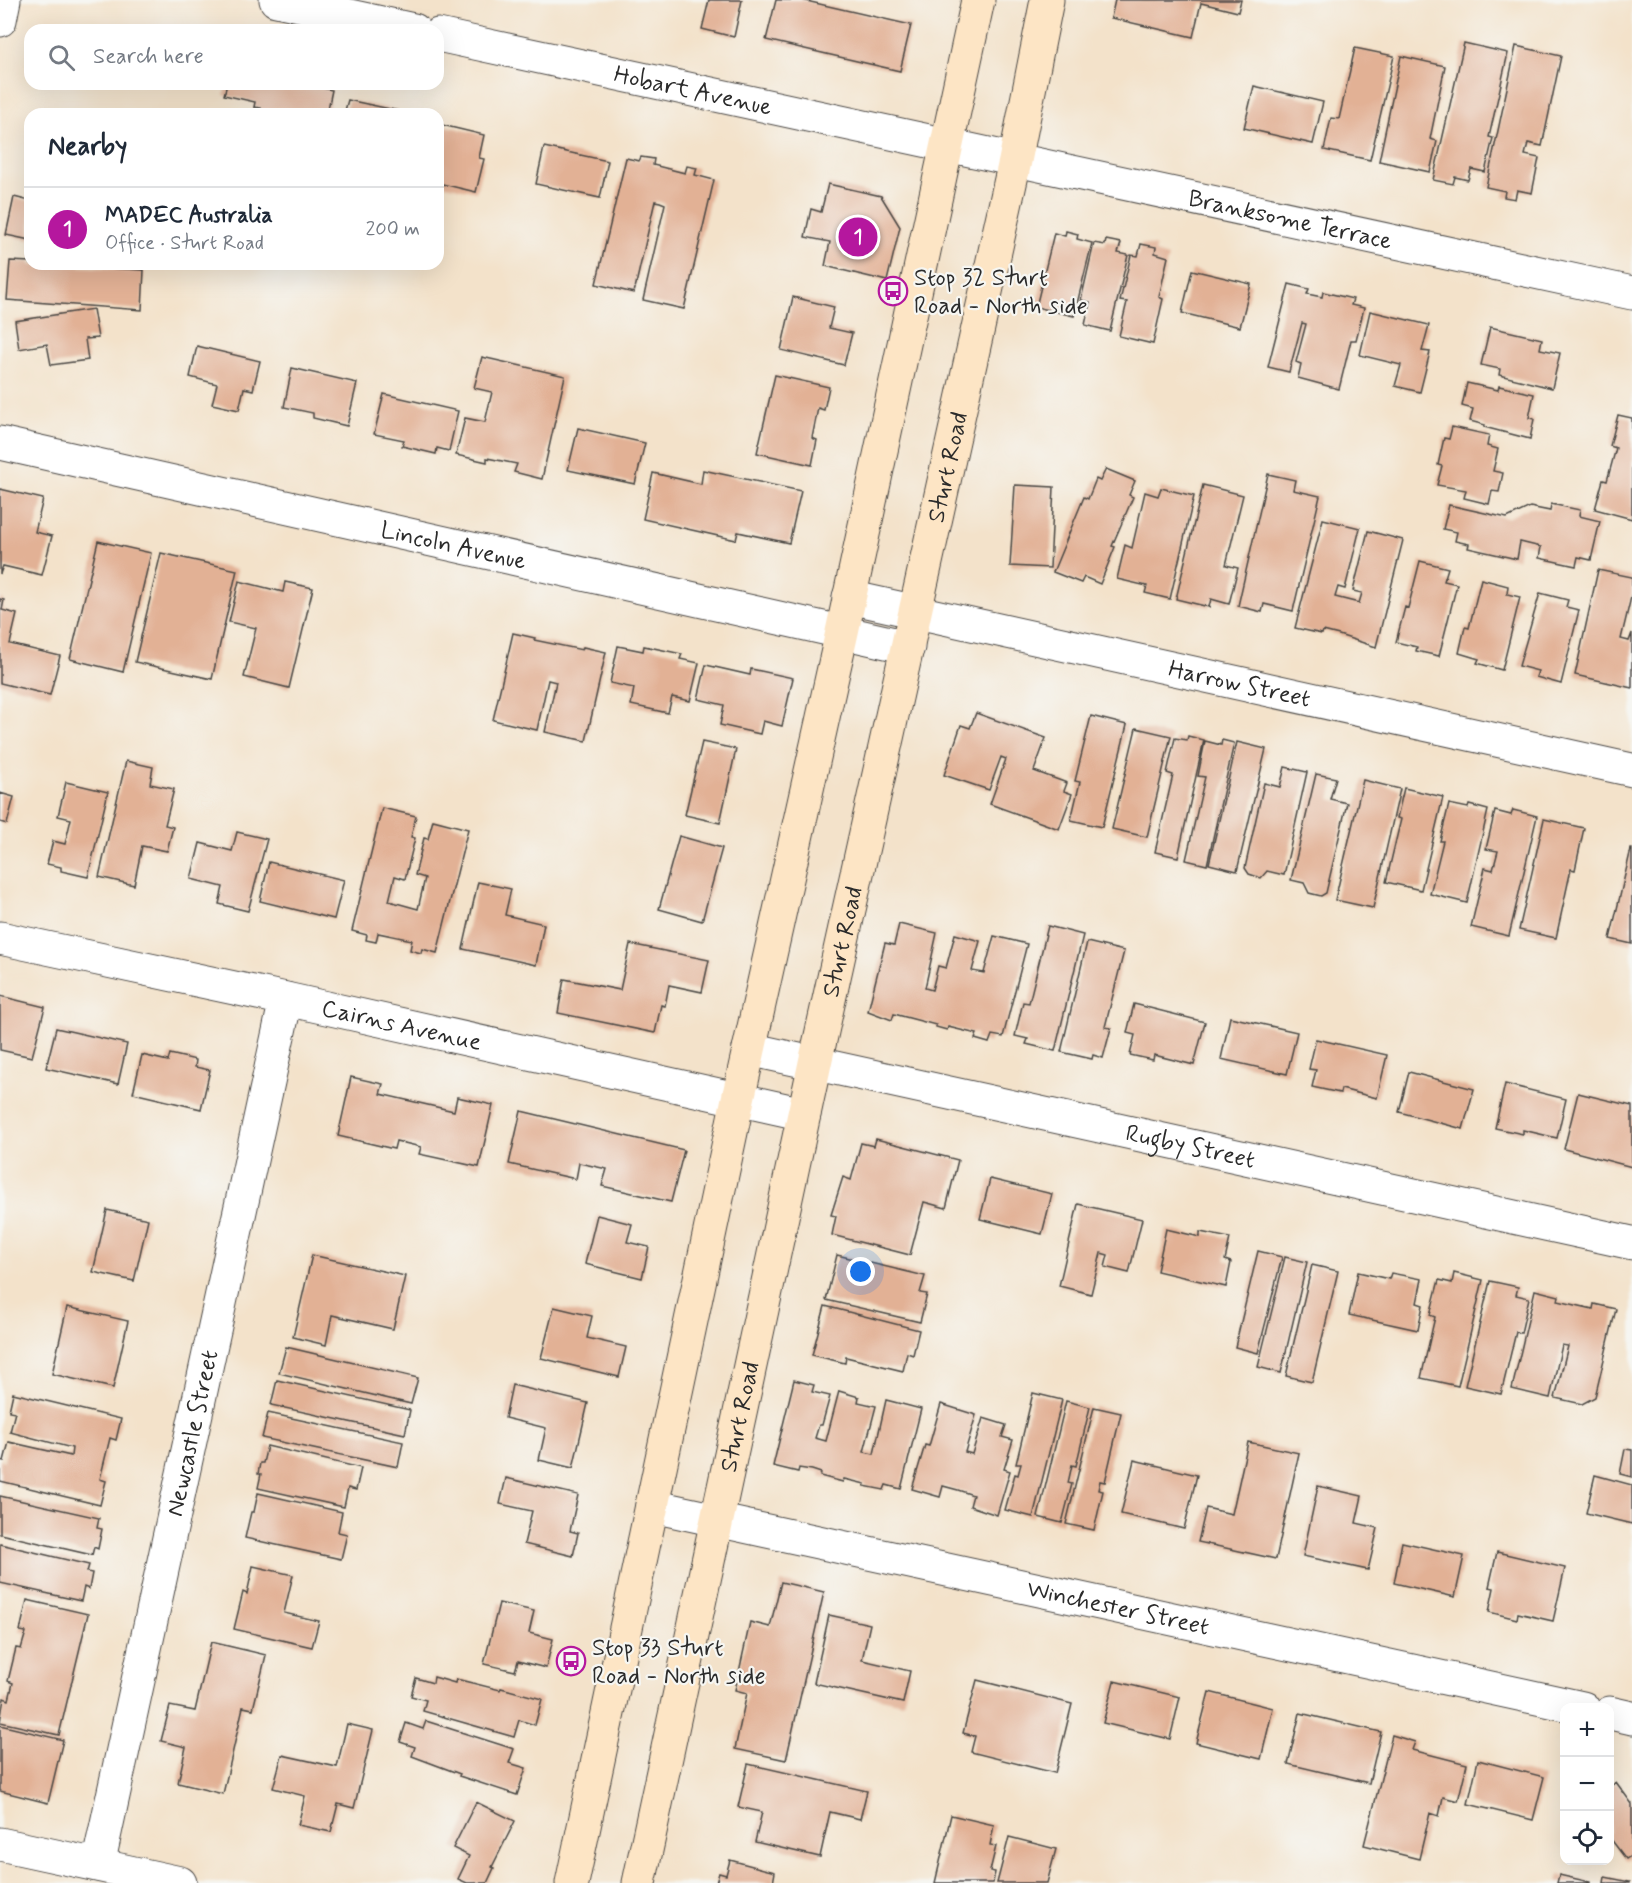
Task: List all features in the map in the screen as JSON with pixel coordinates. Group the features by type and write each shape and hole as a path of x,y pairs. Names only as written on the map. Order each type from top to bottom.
{"main road":[{"path":"572,1883 738,1099 842,633 978,0"},
{"name":"Sturt Road","path":"639,1883 815,1063 1015,161 1047,0"}],"street":[{"path":"0,20 4,0"},
{"path":"276,0 386,24"},
{"name":"Hobart Avenue","path":"444,36 948,147"},
{"name":"Branksome Terrace","path":"948,147 1632,293"},
{"name":"Lincoln Avenue","path":"0,443 908,647"},
{"name":"Harrow Street","path":"849,597 1632,770"},
{"name":"Cairns Avenue","path":"0,938 804,1114"},
{"name":"Newcastle Street","path":"98,1865 286,999"},
{"name":"Rugby Street","path":"749,1049 1632,1243"},
{"name":"Winchester Street","path":"652,1506 1564,1703"},
{"path":"1614,1714 1632,1718"},
{"path":"0,1844 180,1883"}],"building":[{"path":"709,0 742,0 734,37 702,29"},
{"path":"776,0 802,0 911,25 900,71 766,40"},
{"path":"1115,0 1241,0 1238,12 1201,3 1193,37 1111,18"},
{"path":"1464,43 1508,53 1489,137 1493,138 1485,172 1471,169 1468,180 1455,177 1453,184 1433,180"},
{"path":"1516,46 1561,56 1542,146 1528,143 1525,155 1539,158 1532,193 1517,190 1515,199 1504,197 1505,191 1486,187"},
{"path":"1355,48 1394,56 1370,160 1324,150 1331,118 1339,119"},
{"path":"1401,56 1445,66 1430,139 1437,141 1430,172 1379,161"},
{"path":"1254,86 1323,102 1313,144 1244,128"},
{"path":"225,90 332,90 328,108 261,108 254,107 255,102 224,95"},
{"path":"348,100 386,108 346,108"},
{"path":"444,125 484,135 479,158 484,159 476,192 444,184"},
{"path":"544,147 608,161 600,198 536,184"},
{"path":"641,157 654,159 653,165 685,173 687,166 697,168 695,175 714,180 684,309 643,300 665,204 660,202 655,201 634,293 596,284 626,158 639,161"},
{"path":"828,184 881,196 900,227 887,281 825,266 830,242 805,237 811,209 821,212"},
{"path":"14,197 24,200 24,239 6,235"},
{"path":"1066,231 1078,234 1077,239 1092,243 1074,316 1036,307 1054,233 1065,236"},
{"path":"1106,240 1121,243 1118,253 1128,255 1110,331 1085,325 1090,302 1081,300 1094,243 1105,245"},
{"path":"1141,244 1156,247 1155,253 1168,257 1159,297 1163,299 1153,344 1119,336 1127,302 1120,301 1131,255 1138,256"},
{"path":"10,261 24,262 24,270 144,270 142,310 7,300"},
{"path":"1192,270 1251,284 1240,327 1182,313"},
{"path":"1289,284 1309,289 1307,294 1322,297 1323,292 1353,299 1351,305 1364,308 1356,340 1351,340 1339,389 1298,378 1301,364 1296,362 1306,324 1302,323 1289,372 1268,367"},
{"path":"793,297 834,307 829,328 852,333 844,365 781,350"},
{"path":"93,309 98,338 85,339 88,360 51,365 47,344 19,349 15,321"},
{"path":"1370,311 1429,325 1422,351 1430,352 1420,392 1395,386 1401,365 1360,355"},
{"path":"1490,327 1542,339 1540,349 1560,353 1552,388 1499,375 1500,369 1481,365"},
{"path":"197,346 260,361 253,390 244,388 239,410 212,404 217,384 190,377"},
{"path":"482,357 565,376 542,479 514,472 517,464 487,458 487,462 456,455 465,418 485,422 492,392 474,388"},
{"path":"292,368 357,383 347,426 313,418 313,413 284,407"},
{"path":"775,375 829,387 824,410 818,408 812,438 817,440 812,465 757,453"},
{"path":"1467,383 1498,390 1499,386 1534,394 1529,418 1534,419 1530,439 1470,421 1473,409 1462,406"},
{"path":"384,394 458,411 449,451 437,448 436,454 402,446 404,440 374,434"},
{"path":"1618,415 1632,418 1632,519 1595,509 1603,480 1607,481 1616,448 1610,446"},
{"path":"1452,427 1489,435 1487,446 1498,449 1493,471 1503,473 1499,492 1492,491 1489,504 1464,498 1466,490 1437,485 1442,466 1438,465 1444,438 1449,439"},
{"path":"578,428 645,443 635,484 568,470"},
{"path":"1106,469 1135,481 1129,495 1133,497 1112,546 1115,547 1100,584 1084,577 1081,583 1053,572 1084,497 1088,499 1096,479 1100,481"},
{"path":"703,470 801,491 789,543 738,532 736,540 643,519 653,473 701,484"},
{"path":"1268,474 1295,480 1293,490 1320,496 1293,611 1264,604 1262,612 1238,606"},
{"path":"1015,485 1054,487 1050,568 1010,566"},
{"path":"1203,485 1243,495 1226,565 1238,568 1229,604 1211,599 1209,607 1176,599"},
{"path":"1161,488 1194,496 1170,599 1145,593 1147,586 1117,579 1125,545 1132,548 1145,492 1158,496"},
{"path":"0,489 43,499 35,532 52,536 42,575 3,566 0,574"},
{"path":"1551,504 1580,510 1579,516 1600,521 1591,560 1578,557 1576,566 1539,558 1541,547 1520,542 1517,559 1468,548 1469,544 1455,541 1457,532 1443,529 1449,505 1507,518 1530,507 1550,511"},
{"path":"1323,519 1360,528 1345,589 1338,587 1335,597 1359,603 1362,593 1353,591 1368,531 1403,540 1376,647 1323,631 1322,634 1295,628"},
{"path":"98,541 151,553 123,672 70,659"},
{"path":"161,553 237,570 212,679 135,662"},
{"path":"1420,561 1448,568 1444,581 1457,584 1439,656 1416,651 1417,647 1396,642 1405,607 1408,608"},
{"path":"1598,570 1632,577 1632,593 1621,639 1629,641 1632,633 1632,688 1575,675"},
{"path":"1481,579 1508,586 1507,594 1520,597 1502,670 1477,663 1479,659 1459,653 1465,627 1469,628"},
{"path":"239,581 283,592 285,582 313,588 289,688 244,677 256,628 229,622"},
{"path":"1540,593 1568,600 1566,607 1579,610 1561,684 1536,677 1538,671 1519,666"},
{"path":"0,599 4,600 2,610 17,614 10,644 60,656 50,695 0,683"},
{"path":"513,633 582,650 583,647 606,652 586,741 545,732 556,682 548,680 537,730 493,720"},
{"path":"618,646 643,651 644,646 682,654 680,659 699,663 690,701 672,697 668,713 631,705 634,688 610,683"},
{"path":"706,665 750,675 751,669 793,678 782,726 763,721 760,734 720,725 724,705 698,699"},
{"path":"976,713 1046,738 1034,771 1067,783 1064,791 1072,794 1059,829 990,804 1006,759 1001,757 989,790 944,775 961,725 970,728"},
{"path":"1091,716 1127,725 1102,827 1071,820 1080,782 1075,781"},
{"path":"1136,728 1171,736 1147,837 1112,829"},
{"path":"1188,736 1204,740 1178,857 1155,852 1173,775 1167,773 1175,738 1187,740"},
{"path":"1222,740 1234,743 1207,865 1186,860 1205,777 1198,776 1205,741 1221,745"},
{"path":"702,742 736,749 720,823 685,815"},
{"path":"1237,742 1266,749 1237,871 1209,864"},
{"path":"126,761 153,767 150,784 174,789 165,825 173,827 167,851 142,846 134,885 99,877"},
{"path":"1285,767 1307,772 1284,875 1267,871 1261,878 1249,874 1245,868 1264,783 1280,787"},
{"path":"1316,774 1336,778 1330,799 1347,803 1326,893 1321,896 1309,893 1304,883 1291,880"},
{"path":"1363,780 1400,789 1373,908 1335,900"},
{"path":"66,782 108,792 88,877 61,871 61,867 47,864 53,841 65,844 71,819 58,816"},
{"path":"1404,788 1443,797 1421,890 1386,882 1401,819 1397,818"},
{"path":"0,793 14,797 7,824 0,822"},
{"path":"1449,804 1468,808 1469,805 1488,810 1467,903 1430,894"},
{"path":"382,808 416,816 411,837 415,838 405,879 395,876 389,901 418,909 425,878 415,875 424,838 428,839 433,820 468,829 437,953 422,949 421,953 410,950 412,940 378,933 376,942 366,940 367,935 352,931"},
{"path":"1513,810 1537,816 1509,936 1471,927 1485,868 1493,870 1498,851 1486,849 1495,811 1511,815"},
{"path":"1544,819 1584,828 1575,870 1571,869 1556,938 1519,930"},
{"path":"237,832 267,839 248,911 219,904 223,887 191,879 200,843 232,851"},
{"path":"679,836 722,848 702,921 659,909"},
{"path":"1632,849 1632,944 1610,939"},
{"path":"269,862 344,880 334,919 260,901"},
{"path":"478,882 511,889 505,915 544,924 536,965 463,949"},
{"path":"899,924 937,933 925,988 932,990 938,966 946,968 955,934 980,941 972,971 984,973 994,936 1027,944 1003,1037 992,1035 989,1043 975,1039 977,1034 948,1027 947,1030 894,1014 892,1020 868,1011 885,943 894,945"},
{"path":"1048,926 1083,935 1055,1051 1026,1044 1028,1039 1015,1036 1023,1002 1029,1003"},
{"path":"1087,942 1124,951 1105,1027 1111,1028 1103,1058 1093,1055 1092,1059 1061,1052"},
{"path":"630,944 709,960 702,992 669,985 665,1006 661,1005 655,1033 558,1013 564,979 620,990"},
{"path":"0,996 45,1007 32,1057 0,1050"},
{"path":"1134,1004 1205,1022 1194,1065 1154,1055 1153,1060 1130,1055 1135,1035 1127,1033"},
{"path":"1230,1017 1297,1032 1287,1074 1221,1059"},
{"path":"56,1028 127,1044 118,1084 46,1068"},
{"path":"1316,1039 1387,1055 1377,1098 1341,1089 1340,1093 1312,1087 1316,1070 1309,1069"},
{"path":"170,1054 196,1060 195,1067 210,1070 201,1109 133,1093 142,1055 168,1061"},
{"path":"1409,1072 1474,1089 1463,1129 1399,1112"},
{"path":"351,1077 383,1084 380,1094 454,1111 457,1097 493,1105 479,1167 419,1154 421,1147 396,1141 394,1149 338,1136"},
{"path":"1505,1084 1566,1099 1557,1138 1523,1130 1523,1134 1495,1128"},
{"path":"1578,1093 1632,1106 1632,1167 1564,1149"},
{"path":"521,1111 684,1150 671,1202 602,1186 607,1169 579,1163 576,1179 509,1164"},
{"path":"876,1139 958,1160 946,1208 924,1202 910,1255 832,1235 836,1216 831,1215 843,1177 851,1180 861,1143 874,1146"},
{"path":"990,1179 1052,1194 1042,1234 980,1219"},
{"path":"1078,1204 1142,1219 1129,1273 1105,1267 1108,1255 1101,1253 1091,1294 1059,1286"},
{"path":"107,1210 148,1219 134,1281 93,1272"},
{"path":"597,1215 632,1224 627,1242 649,1247 642,1278 585,1264"},
{"path":"1166,1229 1200,1237 1200,1232 1230,1238 1225,1260 1231,1262 1226,1287 1157,1271"},
{"path":"1258,1251 1282,1257 1258,1353 1235,1347"},
{"path":"312,1255 405,1276 393,1329 332,1315 326,1345 293,1337"},
{"path":"837,1255 925,1276 920,1293 927,1294 920,1322 826,1300"},
{"path":"1285,1257 1307,1262 1281,1373 1258,1367"},
{"path":"1312,1265 1338,1271 1312,1382 1286,1376"},
{"path":"1358,1272 1389,1279 1391,1273 1422,1279 1417,1303 1423,1305 1418,1330 1349,1315"},
{"path":"1454,1273 1483,1280 1458,1386 1421,1378 1435,1317 1430,1315 1439,1280 1452,1283"},
{"path":"1490,1281 1518,1287 1516,1295 1529,1298 1521,1333 1516,1332 1501,1394 1465,1386"},
{"path":"1535,1290 1559,1296 1558,1301 1593,1309 1594,1304 1616,1309 1595,1397 1582,1404 1555,1398 1568,1346 1562,1345 1550,1398 1512,1389"},
{"path":"825,1306 919,1330 913,1355 907,1353 903,1371 846,1357 845,1363 812,1355"},
{"path":"67,1307 128,1321 113,1388 52,1374"},
{"path":"554,1307 592,1316 587,1338 626,1347 619,1377 541,1358"},
{"path":"286,1347 418,1378 411,1404 279,1373"},
{"path":"277,1380 410,1410 405,1434 271,1405"},
{"path":"794,1380 814,1385 812,1392 830,1396 822,1425 819,1425 815,1438 826,1441 839,1391 859,1397 858,1402 876,1406 864,1452 874,1454 886,1400 921,1409 901,1489 886,1485 884,1490 844,1479 843,1482 820,1476 821,1473 812,1470 799,1468 798,1472 773,1466"},
{"path":"512,1385 588,1403 573,1468 539,1460 546,1428 505,1418"},
{"path":"13,1393 121,1419 116,1440 110,1438 100,1479 106,1481 100,1505 0,1481 0,1460 4,1461 9,1442 71,1456 72,1448 10,1432 15,1412 9,1411"},
{"path":"1033,1393 1062,1400 1033,1517 1005,1510 1015,1474 1018,1475 1021,1464 1016,1464"},
{"path":"1066,1401 1090,1407 1076,1466 1072,1465 1068,1483 1072,1484 1062,1523 1038,1517"},
{"path":"941,1404 976,1415 965,1452 972,1454 983,1418 1006,1425 1002,1437 1013,1440 1004,1469 1010,1471 997,1515 970,1506 973,1495 958,1490 943,1486 940,1497 912,1489 925,1445 929,1446"},
{"path":"1094,1407 1121,1413 1105,1482 1100,1481 1098,1490 1103,1491 1094,1530 1066,1524"},
{"path":"268,1413 403,1442 398,1467 262,1438"},
{"path":"1248,1442 1299,1453 1276,1559 1198,1542 1206,1508 1232,1514"},
{"path":"267,1446 361,1468 356,1490 348,1488 344,1507 258,1488 261,1474 258,1474 260,1463 263,1463"},
{"path":"1625,1449 1632,1450 1632,1477 1620,1474"},
{"path":"1134,1460 1197,1475 1184,1529 1121,1514"},
{"path":"1595,1475 1632,1485 1632,1524 1586,1513"},
{"path":"506,1478 578,1495 570,1531 578,1533 573,1556 524,1544 532,1511 500,1504"},
{"path":"1318,1486 1362,1496 1356,1523 1378,1528 1368,1570 1303,1556"},
{"path":"258,1493 342,1512 338,1532 347,1534 341,1559 245,1538"},
{"path":"0,1496 99,1518 97,1528 102,1529 98,1549 94,1547 92,1555 0,1534"},
{"path":"1402,1542 1464,1556 1455,1597 1394,1583"},
{"path":"0,1544 89,1565 87,1572 92,1573 89,1589 84,1587 81,1601 0,1583"},
{"path":"1497,1552 1565,1568 1553,1621 1518,1613 1517,1619 1489,1612 1494,1588 1489,1587"},
{"path":"253,1566 293,1575 284,1613 319,1621 312,1647 234,1629 243,1592 247,1594"},
{"path":"781,1582 824,1592 786,1760 735,1749 747,1693 735,1690 750,1622 770,1627"},
{"path":"27,1600 88,1614 59,1735 0,1722 4,1698 9,1700 13,1683 8,1681 16,1648 21,1649 26,1632 20,1631"},
{"path":"499,1603 534,1611 529,1633 553,1639 546,1668 518,1661 515,1671 484,1664"},
{"path":"829,1615 870,1624 862,1660 910,1671 903,1703 814,1683"},
{"path":"211,1642 266,1655 253,1709 243,1707 223,1794 178,1783 186,1747 161,1741 170,1706 195,1711"},
{"path":"434,1677 455,1683 456,1679 500,1690 501,1688 542,1699 535,1725 519,1720 514,1737 423,1711 426,1700 411,1696 416,1678 433,1683"},
{"path":"977,1680 1072,1704 1055,1773 971,1752 975,1736 963,1733"},
{"path":"1114,1681 1180,1697 1170,1739 1103,1723"},
{"path":"1209,1692 1273,1708 1261,1759 1196,1743"},
{"path":"1300,1713 1381,1732 1369,1783 1288,1764"},
{"path":"426,1721 514,1749 509,1763 526,1768 517,1795 459,1776 460,1774 412,1756 415,1747 400,1742 406,1723 423,1729"},
{"path":"347,1724 373,1730 354,1808 338,1804 331,1832 298,1825 305,1796 273,1788 282,1755 337,1767"},
{"path":"0,1725 63,1740 48,1803 0,1791"},
{"path":"1392,1735 1415,1742 1412,1750 1467,1764 1458,1801 1443,1797 1439,1816 1430,1813 1419,1859 1364,1845"},
{"path":"1478,1760 1544,1777 1533,1820 1468,1804"},
{"path":"748,1764 867,1791 860,1819 830,1812 820,1857 755,1842 762,1812 738,1807"},
{"path":"1616,1782 1632,1804 1632,1855 1626,1859 1614,1843 1614,1784"},
{"path":"476,1802 515,1821 492,1867 494,1868 487,1883 467,1883 458,1879 469,1856 453,1848"},
{"path":"951,1815 994,1825 990,1845 996,1846 990,1871 995,1872 993,1883 935,1883"},
{"path":"1009,1837 1056,1849 1047,1883 997,1883"},
{"path":"730,1860 775,1872 773,1883 716,1883 719,1873 726,1875"},
{"path":"1559,1875 1590,1882 1590,1883 1557,1883"},
{"path":"1605,1877 1630,1882 1630,1883 1604,1883"}],"place":[{"name":"MADEC Australia","path":"858,237"},
{"name":"Stop 32 Sturt Road - North side","path":"893,291"},
{"name":"Stop 33 Sturt Road - North side","path":"571,1661"}]}
